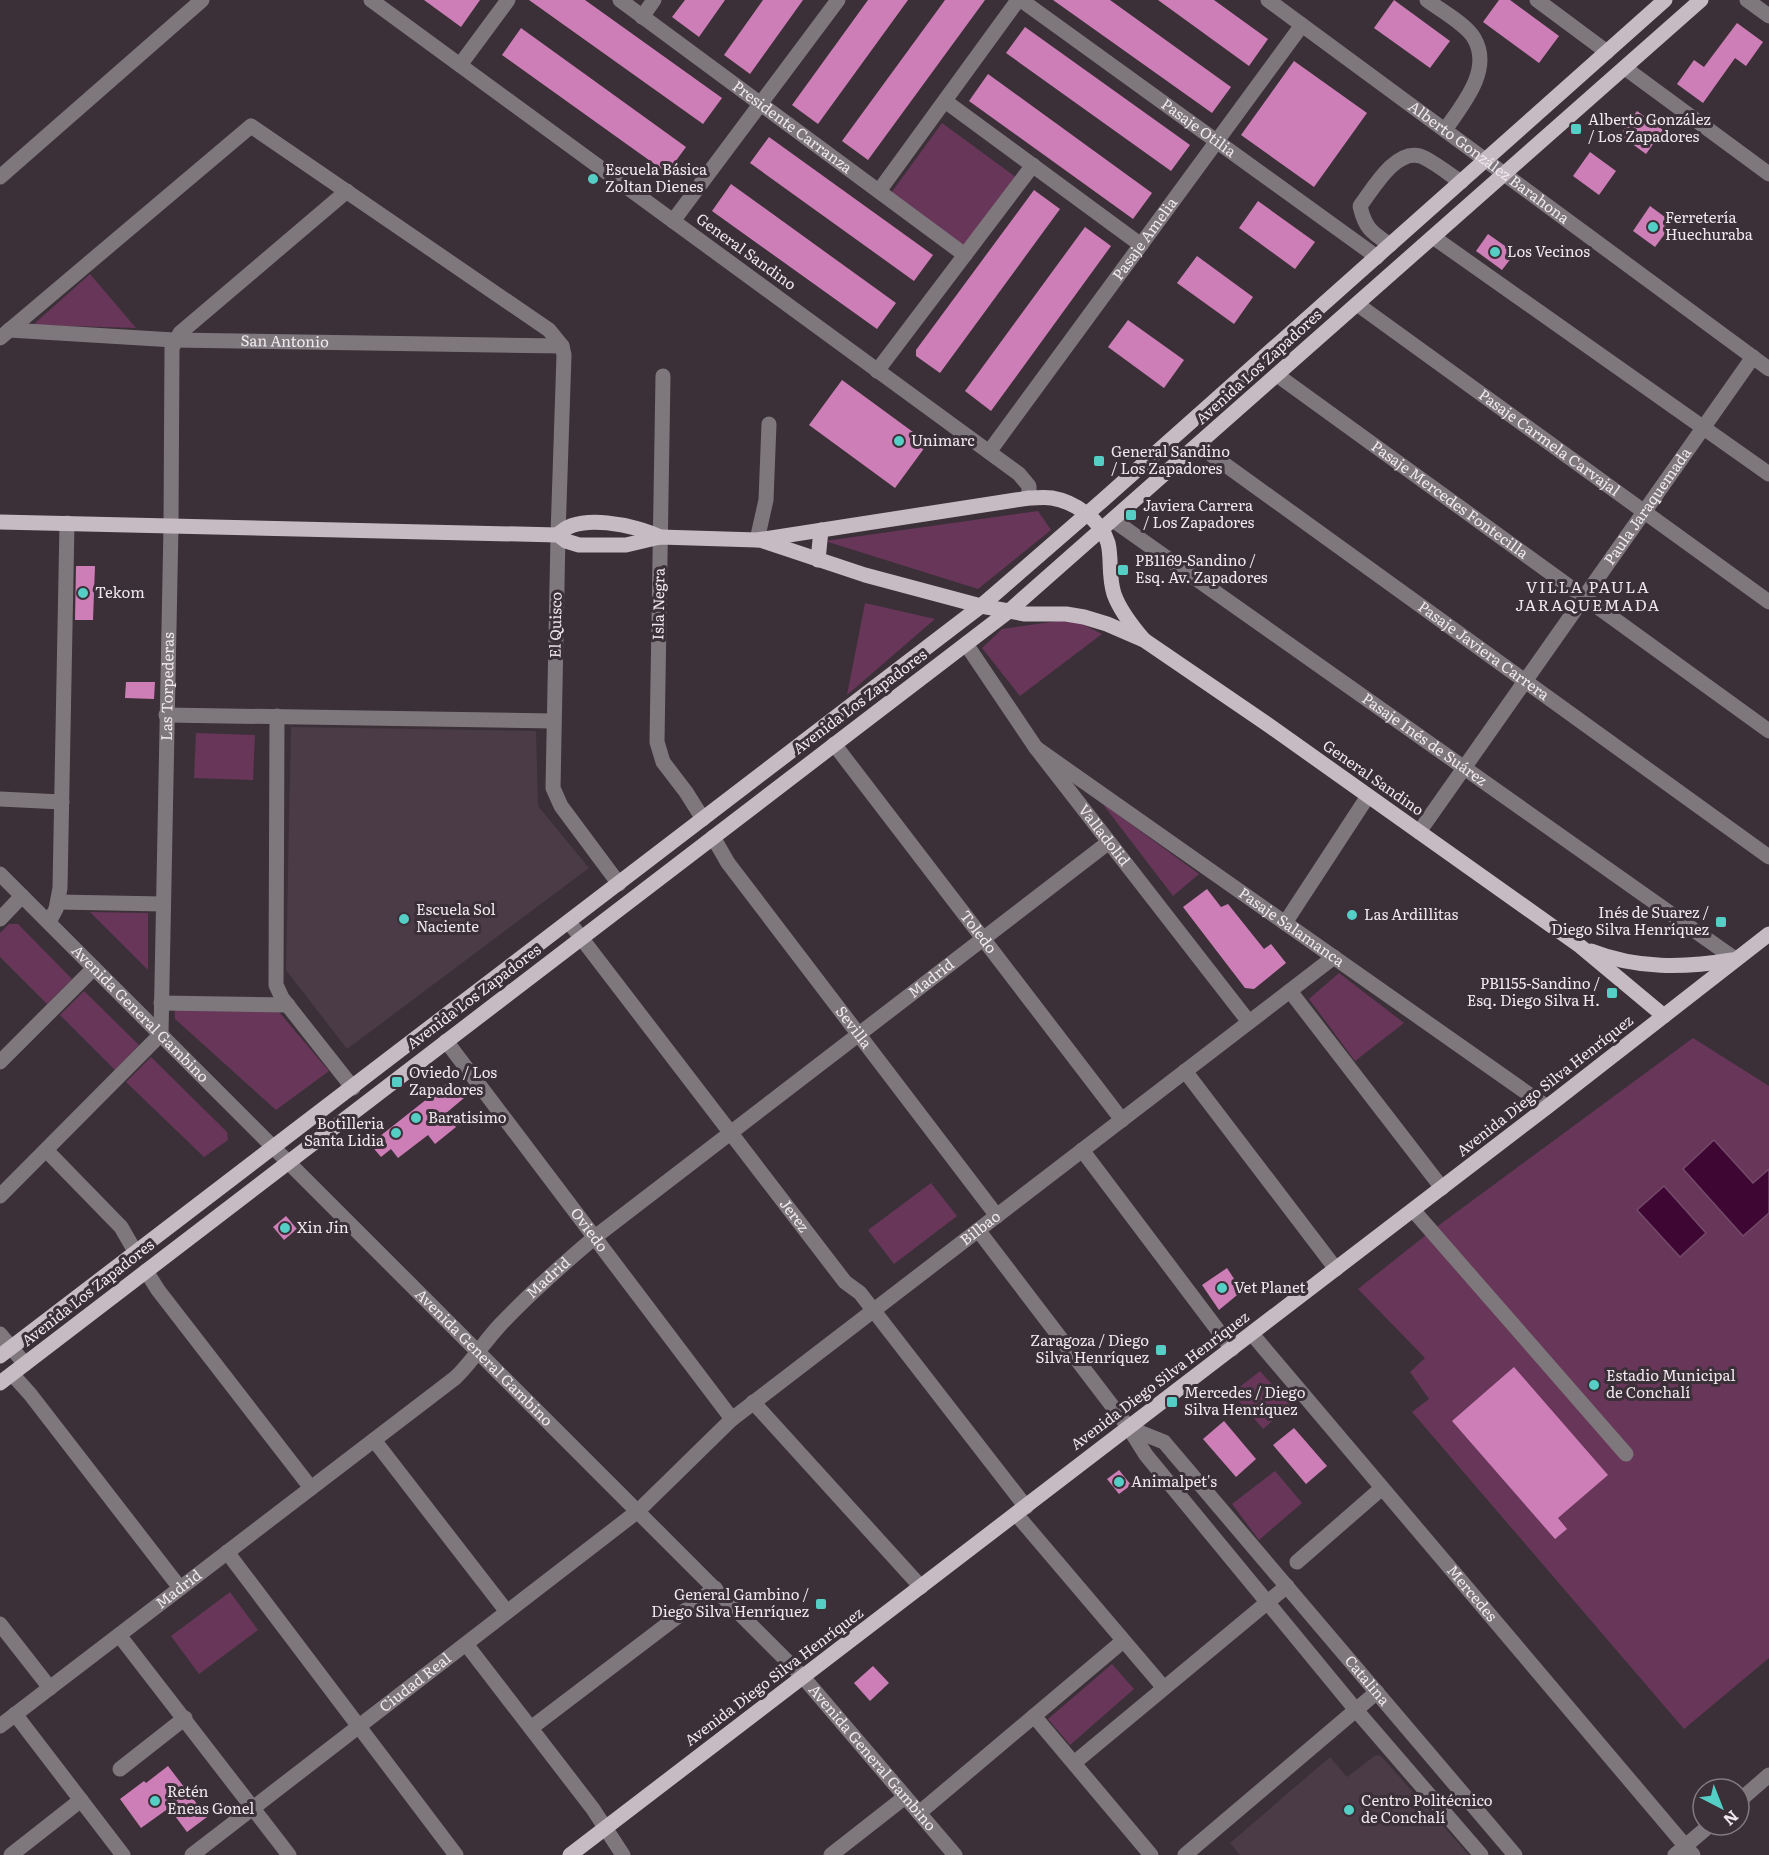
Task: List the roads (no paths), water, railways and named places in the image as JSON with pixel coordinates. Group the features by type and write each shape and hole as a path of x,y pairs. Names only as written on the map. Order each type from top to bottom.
{"main road":[{"name":"Avenida Los Zapadores","path":"6,1352 981,606 1665,0"},
{"name":"Avenida Los Zapadores","path":"6,1378 1008,611 1701,0"},
{"name":"General Sandino","path":"1029,498 1064,501 1087,514 1101,531 1107,541 1110,556 1108,569 1114,596 1129,622 1144,640"},
{"path":"0,522 558,535 572,544 613,546 660,537 757,540 1029,498"},
{"path":"558,535 568,526 580,523 632,526 660,537"},
{"path":"818,560 821,530"},
{"name":"General Sandino","path":"757,540 865,575 981,606 1008,611 1084,617 1144,640 1580,946 1664,1016"},
{"name":"Avenida Diego Silva Henríquez","path":"570,1855 1252,1334 1769,934"},
{"name":"General Sandino","path":"1580,946 1617,959 1656,966 1695,965 1735,959"}],"street":[{"path":"0,177 202,0"},
{"name":"General Sandino","path":"371,0 1025,479 1029,486 1029,498"},
{"path":"460,65 508,0"},
{"name":"Presidente Carranza","path":"620,0 965,255"},
{"path":"642,16 654,0"},
{"path":"673,221 838,0"},
{"path":"879,191 1019,0"},
{"name":"Pasaje Otilia","path":"1019,0 1377,257"},
{"name":"Alberto González Barahona","path":"1268,0 1769,369"},
{"path":"1427,0 1465,28 1474,38 1478,52 1476,80 1445,130"},
{"path":"1537,0 1607,52"},
{"path":"1747,0 1769,16"},
{"name":"Pasaje Amelia","path":"989,452 1302,25"},
{"path":"1624,68 1769,174"},
{"path":"945,101 1141,245"},
{"path":"4,334 251,126 543,325 555,336 561,346"},
{"path":"1390,245 1373,233 1364,223 1360,206 1393,164 1408,156 1420,156 1461,182"},
{"path":"878,371 1033,165"},
{"path":"174,340 347,191"},
{"path":"1432,237 1769,474"},
{"name":"Pasaje Carmela Carvajal","path":"1357,304 1769,602"},
{"name":"San Antonio","path":"4,334 174,340 561,346"},
{"name":"Las Torpederas","path":"161,1034 171,526 172,348 174,340"},
{"name":"El Quisco","path":"561,346 564,355 552,778 556,797 561,806 618,884"},
{"name":"Paula Jaraquemada","path":"1419,832 1753,357"},
{"name":"Pasaje Mercedes Fontecilla","path":"1277,375 1769,731"},
{"name":"Isla Negra","path":"663,376 657,748 663,762 703,819"},
{"path":"757,540 766,500 769,424"},
{"name":"Pasaje Javiera Carrera","path":"1198,445 1769,857"},
{"name":"Pasaje Inés de Suárez","path":"1113,520 1735,959"},
{"path":"49,922 58,903 60,888 67,523"},
{"name":"Valladolid","path":"966,644 1036,748 1249,1022"},
{"path":"166,715 554,721"},
{"path":"277,717 275,980 277,990 353,1088"},
{"name":"Toledo","path":"834,744 1122,1120"},
{"name":"Pasaje Salamanca","path":"1036,748 1547,1107"},
{"path":"1284,923 1368,796"},
{"path":"0,799 62,802"},
{"name":"Sevilla","path":"713,837 728,863 997,1216"},
{"name":"Madrid","path":"0,1726 455,1378 479,1352 489,1337 521,1304 595,1237 1109,842"},
{"name":"Avenida General Gambino","path":"0,874 803,1677 955,1855"},
{"path":"0,919 22,896"},
{"path":"58,903 163,904"},
{"name":"Jerez","path":"569,922 845,1281 860,1293 1021,1510 1123,1641 1164,1688"},
{"name":"Bilbao","path":"638,1511 732,1419 753,1402 1334,957"},
{"path":"0,1062 94,968"},
{"path":"1290,991 1442,1188"},
{"path":"161,1003 288,1005"},
{"path":"0,1196 161,1034"},
{"name":"Oviedo","path":"446,1041 732,1419"},
{"path":"1185,1071 1336,1269"},
{"path":"46,1150 121,1227 136,1253"},
{"path":"1082,1150 1232,1349"},
{"path":"1413,1210 1626,1454"},
{"path":"978,1230 1129,1428"},
{"path":"146,1271 158,1290 311,1488"},
{"path":"0,1334 6,1352 25,1364"},
{"name":"Mercedes","path":"1252,1334 1684,1852"},
{"path":"6,1378 30,1394 180,1588"},
{"path":"753,1402 921,1587"},
{"name":"Catalina","path":"1129,1428 1164,1442 1515,1855"},
{"name":"Catalina","path":"1129,1428 1146,1455 1356,1710 1480,1855"},
{"path":"374,1440 507,1612"},
{"path":"1297,1562 1382,1488"},
{"path":"1200,1520 1218,1506"},
{"name":"Ciudad Real","path":"192,1855 638,1511"},
{"path":"227,1552 456,1855"},
{"path":"1074,1764 1287,1586"},
{"path":"531,1728 715,1588"},
{"path":"0,1624 50,1688"},
{"path":"119,1635 289,1855"},
{"path":"919,1814 1123,1641"},
{"path":"466,1644 624,1855"},
{"path":"1185,1855 1377,1692"},
{"path":"15,1714 123,1855"},
{"path":"1034,1716 1151,1855"},
{"path":"120,1769 185,1718"},
{"path":"1751,1791 1769,1775"},
{"path":"831,1855 905,1797"},
{"path":"11,1855 81,1800"},
{"path":"1684,1852 1698,1837"}],"place":[{"name":"Alberto González / Los Zapadores","path":"1576,129"},
{"name":"Escuela Básica Zoltan Dienes","path":"593,179"},
{"name":"Ferretería Huechuraba","path":"1653,227"},
{"name":"Los Vecinos","path":"1495,252"},
{"name":"Unimarc","path":"899,441"},
{"name":"General Sandino / Los Zapadores","path":"1099,461"},
{"name":"Javiera Carrera / Los Zapadores","path":"1131,515"},
{"name":"PB1169-Sandino / Esq. Av. Zapadores","path":"1123,570"},
{"name":"Tekom","path":"83,593"},
{"name":"Las Ardillitas","path":"1352,915"},
{"name":"Escuela Sol Naciente","path":"404,919"},
{"name":"Inés de Suarez / Diego Silva Henríquez","path":"1721,922"},
{"name":"PB1155-Sandino / Esq. Diego Silva H.","path":"1612,993"},
{"name":"Oviedo / Los Zapadores","path":"397,1082"},
{"name":"Baratisimo","path":"416,1118"},
{"name":"Botilleria Santa Lidia","path":"396,1133"},
{"name":"Xin Jin","path":"285,1228"},
{"name":"Vet Planet","path":"1222,1288"},
{"name":"Zaragoza / Diego Silva Henríquez","path":"1161,1350"},
{"name":"Estadio Municipal de Conchalí","path":"1594,1385"},
{"name":"Mercedes / Diego Silva Henríquez","path":"1172,1402"},
{"name":"Animalpet's","path":"1119,1482"},
{"name":"General Gambino / Diego Silva Henríquez","path":"821,1604"},
{"name":"Retén Eneas Gonel","path":"155,1801"},
{"name":"Centro Politécnico de Conchalí","path":"1349,1810"}],"district":[{"name":"VILLA PAULA JARAQUEMADA","path":"1588,596"}]}
